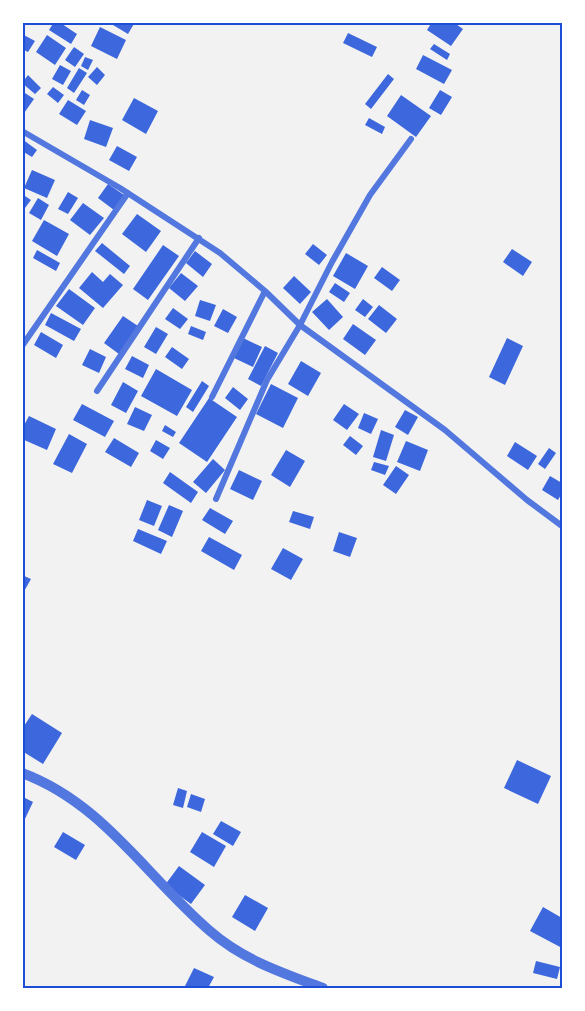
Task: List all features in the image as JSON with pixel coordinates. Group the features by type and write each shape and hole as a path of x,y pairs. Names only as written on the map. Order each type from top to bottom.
{"street":[{"path":"22,131 199,238 265,291 300,325 445,430 527,500 562,526"},
{"path":"216,499 267,380 300,325 370,195 411,139"},
{"path":"22,346 128,193"},
{"path":"97,391 199,238"},
{"path":"213,397 265,291"},
{"path":"22,773 52,784 82,804 195,918 227,945 264,965 323,988"}],"building":[{"path":"54,22 59,22 77,34 71,44 49,30"},
{"path":"108,22 135,22 128,34"},
{"path":"432,22 453,22 463,29 451,46 427,30"},
{"path":"100,27 126,40 117,59 91,46"},
{"path":"348,33 377,47 372,57 343,43"},
{"path":"22,34 35,41 28,52 22,49"},
{"path":"47,35 66,48 55,65 36,52"},
{"path":"434,44 450,54 447,60 430,49"},
{"path":"74,47 84,54 75,67 65,60"},
{"path":"423,55 452,70 444,84 416,69"},
{"path":"85,57 93,60 88,70 81,66"},
{"path":"60,65 71,71 63,85 52,79"},
{"path":"97,67 105,75 97,85 88,77"},
{"path":"79,68 87,73 74,93 67,88"},
{"path":"388,74 394,79 371,109 365,104"},
{"path":"28,75 41,88 35,94 22,83"},
{"path":"53,87 64,95 58,103 47,94"},
{"path":"82,90 90,95 84,105 76,100"},
{"path":"440,90 452,97 441,115 429,108"},
{"path":"22,91 34,99 22,116"},
{"path":"401,95 431,116 416,137 387,116"},
{"path":"134,98 158,111 146,134 122,120"},
{"path":"68,100 86,111 77,125 59,114"},
{"path":"369,118 385,127 382,134 365,125"},
{"path":"90,120 113,128 106,147 84,139"},
{"path":"22,139 37,150 32,157 22,151"},
{"path":"117,146 137,157 129,171 109,160"},
{"path":"32,170 55,180 47,198 24,188"},
{"path":"108,184 124,195 114,210 98,198"},
{"path":"68,192 78,198 68,214 58,209"},
{"path":"22,194 31,200 22,212"},
{"path":"38,198 49,205 41,220 29,213"},
{"path":"83,203 104,218 90,235 70,220"},
{"path":"137,214 161,231 146,252 122,234"},
{"path":"44,220 69,234 57,256 32,241"},
{"path":"102,243 130,266 124,274 95,251"},
{"path":"313,244 327,255 319,265 305,254"},
{"path":"163,245 179,256 148,300 133,289"},
{"path":"512,249 532,262 523,276 503,262"},
{"path":"37,250 60,263 56,271 33,258"},
{"path":"195,251 212,264 203,277 186,263"},
{"path":"346,253 368,266 355,289 333,276"},
{"path":"382,267 400,280 392,291 374,278"},
{"path":"92,272 103,282 110,274 123,285 103,308 79,288"},
{"path":"181,273 198,286 185,301 169,288"},
{"path":"294,276 311,292 300,304 283,288"},
{"path":"335,283 350,293 344,302 329,292"},
{"path":"69,289 95,308 83,325 56,306"},
{"path":"327,299 343,317 329,330 312,312"},
{"path":"363,299 373,307 365,317 355,310"},
{"path":"200,300 216,305 210,321 195,316"},
{"path":"379,305 397,319 386,333 368,319"},
{"path":"173,308 188,319 180,329 165,319"},
{"path":"223,309 237,317 228,333 214,326"},
{"path":"51,313 81,329 74,341 45,325"},
{"path":"123,316 138,326 119,354 104,343"},
{"path":"353,324 376,340 365,355 343,339"},
{"path":"191,326 206,332 203,340 188,334"},
{"path":"156,327 168,334 156,354 144,347"},
{"path":"41,332 63,345 56,358 34,345"},
{"path":"243,338 262,347 253,367 234,358"},
{"path":"507,338 523,346 505,385 489,377"},
{"path":"265,346 278,353 261,386 248,379"},
{"path":"172,347 189,359 182,369 165,357"},
{"path":"90,349 106,357 99,373 82,365"},
{"path":"132,356 149,365 143,378 125,369"},
{"path":"301,361 321,373 308,396 288,384"},
{"path":"156,369 192,390 177,416 141,396"},
{"path":"202,381 209,386 193,412 186,407"},
{"path":"123,382 138,391 126,413 111,405"},
{"path":"271,384 298,398 283,428 256,414"},
{"path":"233,387 248,399 240,410 225,398"},
{"path":"209,398 237,417 207,462 179,443"},
{"path":"82,404 114,421 105,437 73,420"},
{"path":"344,404 359,414 347,430 333,420"},
{"path":"135,407 152,415 144,431 127,424"},
{"path":"405,410 418,417 408,435 395,427"},
{"path":"364,413 378,419 371,434 358,428"},
{"path":"29,416 56,429 47,450 22,439 22,429"},
{"path":"165,425 176,432 173,437 162,431"},
{"path":"381,430 394,435 386,461 373,457"},
{"path":"69,434 87,444 72,473 53,464"},
{"path":"350,436 363,446 356,455 343,445"},
{"path":"114,438 139,453 131,467 105,452"},
{"path":"156,440 170,448 163,459 150,451"},
{"path":"406,441 428,450 420,471 397,462"},
{"path":"515,442 537,456 528,470 507,456"},
{"path":"549,448 556,453 545,469 538,464"},
{"path":"286,450 305,461 290,487 271,475"},
{"path":"213,459 225,470 206,493 193,482"},
{"path":"374,462 389,466 385,475 371,470"},
{"path":"396,466 409,475 396,494 383,485"},
{"path":"239,470 262,481 253,500 230,489"},
{"path":"170,472 198,492 191,503 163,483"},
{"path":"550,476 562,483 562,493 558,500 542,490"},
{"path":"147,500 162,506 154,526 139,520"},
{"path":"169,505 183,511 172,537 158,530"},
{"path":"210,508 233,521 225,534 202,520"},
{"path":"293,511 314,517 310,529 289,522"},
{"path":"138,529 167,541 161,554 133,541"},
{"path":"339,532 357,538 350,557 333,551"},
{"path":"209,537 242,555 234,570 201,551"},
{"path":"283,548 303,559 291,580 271,569"},
{"path":"22,575 31,579 22,595"},
{"path":"32,714 62,733 43,764 22,751 22,729"},
{"path":"517,760 551,776 538,804 504,788"},
{"path":"178,788 187,791 183,808 173,805"},
{"path":"191,794 205,799 201,812 187,807"},
{"path":"23,797 33,802 24,821 22,820"},
{"path":"221,821 241,832 233,846 213,834"},
{"path":"63,832 85,845 76,860 54,847"},
{"path":"202,832 226,846 214,867 190,852"},
{"path":"179,866 205,885 191,904 165,885"},
{"path":"245,895 268,908 255,931 232,917"},
{"path":"543,907 562,918 562,948 530,931"},
{"path":"536,961 560,967 557,979 533,973"},
{"path":"194,968 214,977 208,988 184,988"}]}
